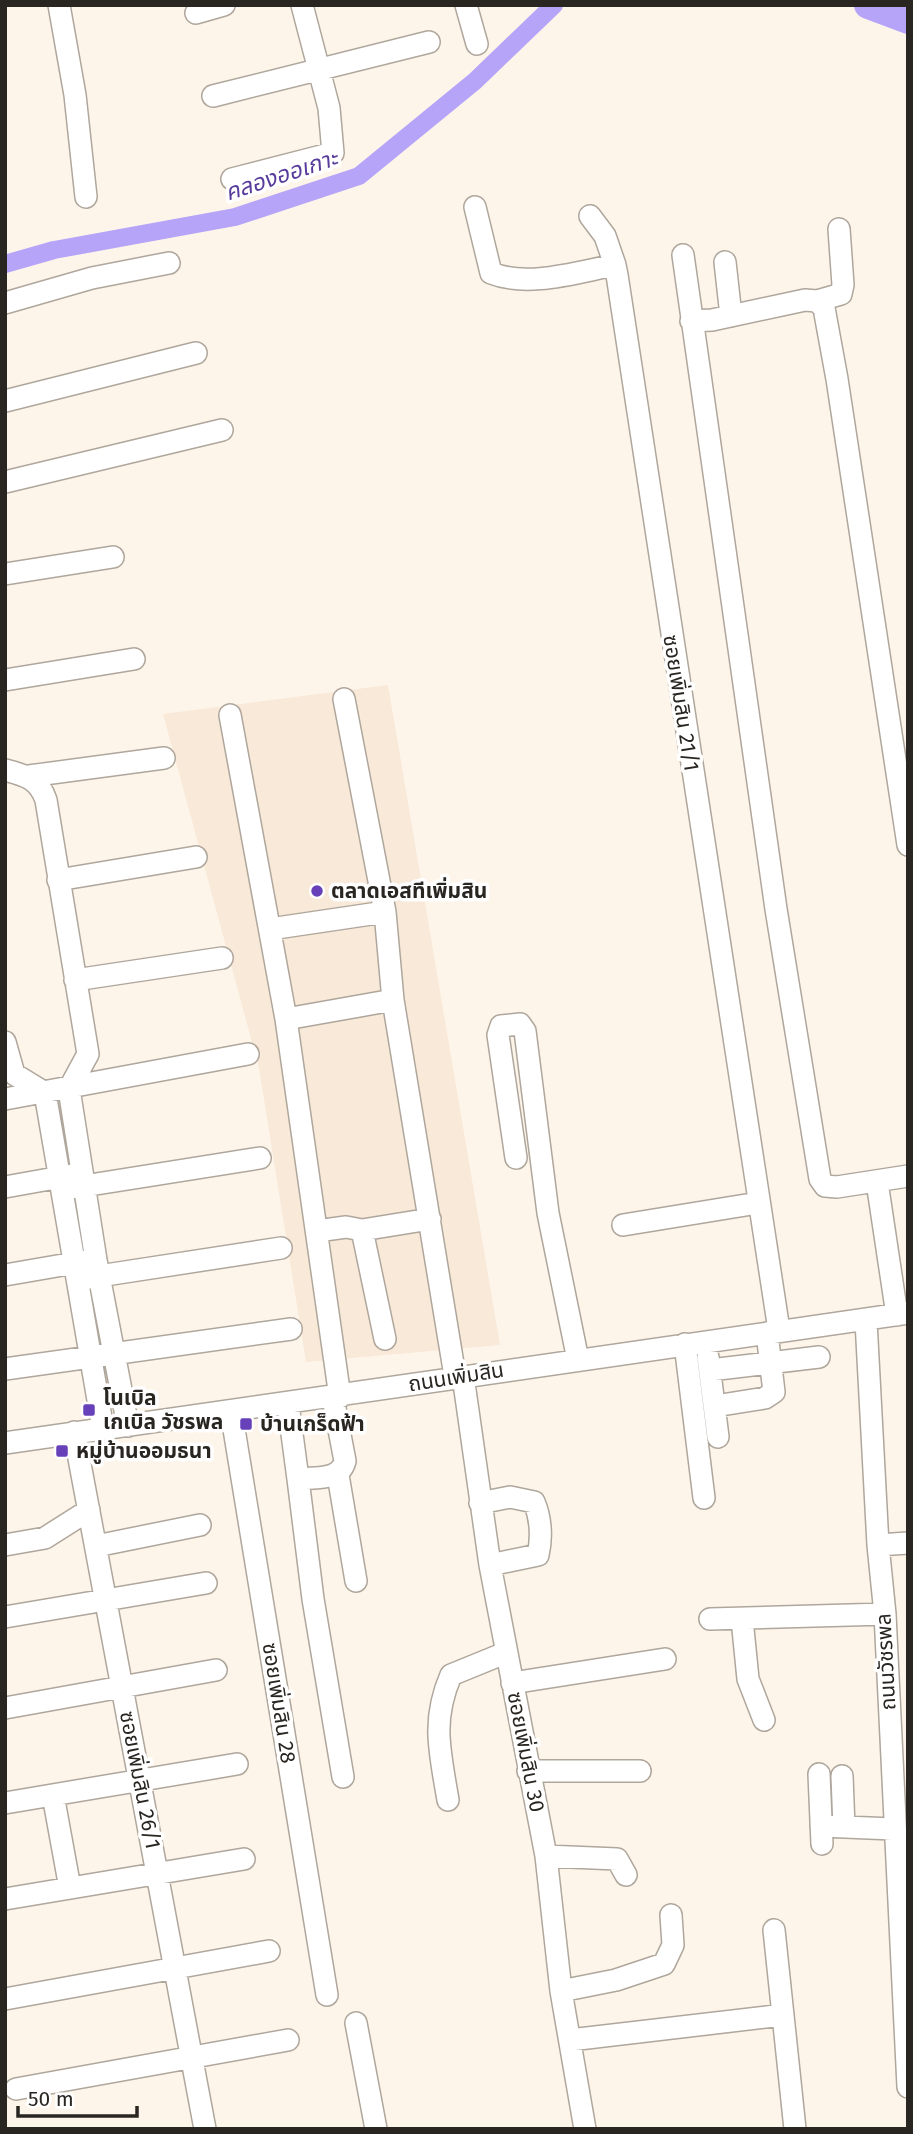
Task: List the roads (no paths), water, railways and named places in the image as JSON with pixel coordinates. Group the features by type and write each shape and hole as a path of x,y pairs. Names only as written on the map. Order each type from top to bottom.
{"street":[{"path":"59,5 75,95 86,197"},
{"path":"196,13 224,5"},
{"path":"232,179 333,153 331,119 302,5"},
{"path":"466,5 477,44"},
{"path":"213,96 429,42"},
{"path":"475,207 491,273 500,276 542,277 614,265"},
{"name":"ซอยเพิ่มสิน 21/1","path":"590,216 605,236 614,265 758,1203 773,1332 775,1387 771,1396 715,1406"},
{"path":"691,321 731,316 805,300 817,301 841,293 839,229"},
{"path":"683,255 776,909 820,1179 825,1186 837,1186 908,1176"},
{"path":"725,262 731,316"},
{"path":"5,303 114,272 169,263"},
{"path":"817,301 824,308 837,379 908,845"},
{"path":"5,401 196,353"},
{"path":"5,482 222,430"},
{"path":"5,574 113,557"},
{"path":"5,680 134,659"},
{"name":"ซอยเพิ่มสิน 30","path":"344,699 385,912 393,1000 505,1653 546,1856 561,1991 585,2129"},
{"path":"230,715 271,929 317,1231 345,1461 338,1475 356,1581"},
{"path":"5,770 29,776 164,758"},
{"path":"29,776 42,789 46,800 88,1054 69,1089 72,1181 76,1271 103,1429"},
{"path":"58,880 196,857"},
{"path":"271,929 385,912"},
{"path":"75,979 222,958"},
{"path":"286,1019 393,1000"},
{"path":"516,1158 498,1035 501,1026 520,1024 525,1031 548,1213 578,1360"},
{"path":"5,1042 8,1060 15,1074 45,1093 97,1268 128,1426"},
{"path":"5,1099 248,1054"},
{"path":"5,1187 260,1158"},
{"path":"877,1182 902,1314"},
{"path":"622,1225 758,1203"},
{"path":"317,1231 346,1227 362,1230 430,1219"},
{"path":"362,1230 385,1339"},
{"path":"5,1275 76,1271 281,1248"},
{"name":"ถนนเพิ่มสิน","path":"5,1443 902,1314"},
{"name":"ถนนวัชรพล","path":"866,1321 878,1545 899,1741 893,1829 908,2087"},
{"path":"5,1368 291,1329"},
{"path":"707,1341 718,1437"},
{"path":"685,1344 704,1498"},
{"path":"710,1370 819,1357"},
{"path":"288,1404 313,1599 343,1777"},
{"name":"ซอยเพิ่มสิน 28","path":"231,1411 327,1995"},
{"name":"ซอยเพิ่มสิน 26/1","path":"74,1432 205,2129"},
{"path":"298,1479 338,1475"},
{"path":"480,1503 510,1497 534,1502 537,1509 540,1536 538,1555 490,1565"},
{"path":"5,1545 45,1538 89,1510"},
{"path":"96,1546 200,1525"},
{"path":"878,1545 908,1543"},
{"path":"5,1617 205,1583"},
{"path":"710,1619 885,1614"},
{"path":"742,1619 748,1679 764,1720"},
{"path":"448,1800 436,1727 441,1698 451,1675 505,1653"},
{"path":"512,1683 665,1659"},
{"path":"5,1708 216,1670"},
{"path":"5,1803 237,1764"},
{"path":"528,1770 640,1770"},
{"path":"819,1774 822,1835 844,1827 893,1829"},
{"path":"842,1776 844,1827"},
{"path":"53,1795 70,1888"},
{"path":"546,1856 617,1859 626,1875"},
{"path":"5,1899 244,1859"},
{"path":"561,1991 615,1980 664,1964 673,1945 671,1915"},
{"path":"774,1930 795,2129"},
{"path":"5,1999 269,1951"},
{"path":"570,2040 783,2015"},
{"path":"356,2023 376,2129"},
{"path":"16,2089 288,2040"}],"waterway":[{"name":"คลองออเกาะ","path":"5,264 54,250 235,217 359,176 475,81 554,5"},
{"path":"868,5 908,20"}],"place":[{"name":"ตลาดเอสทีเพิ่มสิน","path":"317,891"},
{"name":"โนเบิล เกเบิล วัชรพล","path":"89,1410"},
{"name":"บ้านเกร็ดฟ้า","path":"246,1424"},
{"name":"หมู่บ้านออมธนา","path":"62,1451"}]}
